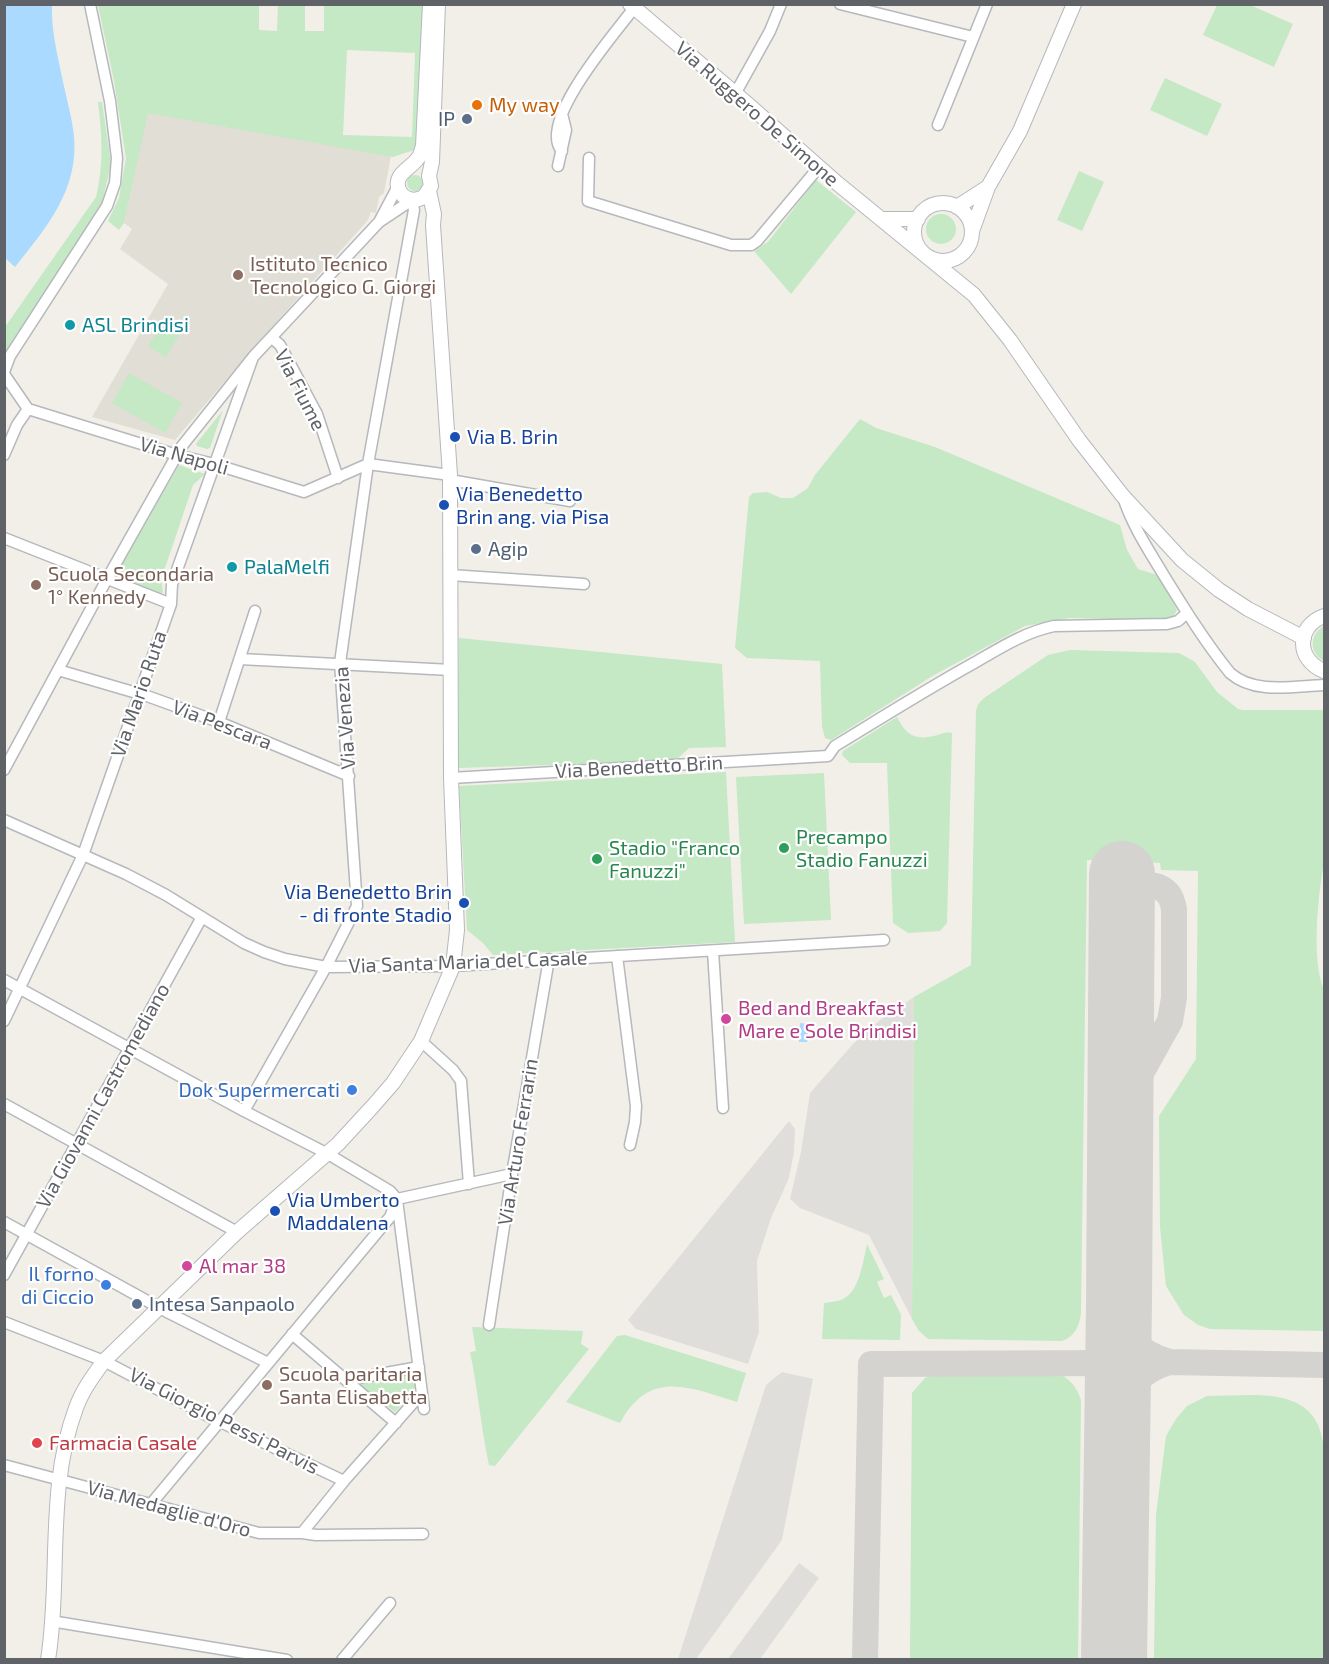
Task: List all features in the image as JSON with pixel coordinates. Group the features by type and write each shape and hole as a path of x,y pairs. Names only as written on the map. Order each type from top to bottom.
{"street":[{"path":"4,455 17,425 28,409 6,378 10,356 107,207 115,183 117,158 110,101 90,4"},
{"path":"4,770 182,446 210,408 253,357 378,222 398,186 400,174 420,156 423,146 429,4"},
{"path":"48,1659 59,1480 64,1446 76,1407 87,1384 104,1361 237,1232 328,1154 393,1083 421,1041 453,966 457,930 451,778 450,478 434,214 429,191 438,4"},
{"path":"735,94 770,31 781,4"},
{"path":"840,4 973,38"},
{"path":"938,125 987,4"},
{"path":"963,285 959,265 961,255 971,240 987,187 1020,131 1074,4"},
{"name":"Via Ruggero De Simone","path":"558,166 566,130 562,114 576,87 632,6 819,167 974,294 1003,331 1079,441 1122,495 1182,560 1219,590 1248,609 1304,638"},
{"path":"590,158 588,201 731,245 744,246 757,241 819,167"},
{"path":"410,167 424,169 429,176"},
{"path":"398,186 403,195 414,200 428,212 433,225"},
{"path":"957,207 987,187"},
{"path":"378,222 414,200 424,197 429,191"},
{"name":"Via Venezia","path":"244,1111 326,967 357,906 340,663 368,464 413,218 414,200"},
{"path":"882,219 918,219 926,209 943,203 957,207 966,214 972,231"},
{"path":"396,210 413,218"},
{"name":"Via Ruggero De Simone","path":"918,219 914,233 916,242 926,256"},
{"path":"926,256 944,261 961,255"},
{"name":"Via Fiume","path":"272,338 280,345 317,414 338,478"},
{"name":"Via Mario Ruta","path":"4,1021 83,855 171,604 172,584 253,357"},
{"name":"Via Napoli","path":"28,409 177,456 214,464 304,492 368,464"},
{"path":"368,464 570,501"},
{"path":"1122,495 1129,517 1187,613 1220,661 1238,680 1262,687 1324,685"},
{"path":"4,538 171,604"},
{"path":"450,575 584,584"},
{"path":"219,722 255,611"},
{"name":"Via Benedetto Brin","path":"451,778 828,756 835,746 939,682 1014,640 1041,628 1167,624 1178,621 1187,613"},
{"path":"1324,616 1315,620 1308,627 1304,638 1304,653 1308,661 1324,671"},
{"path":"240,659 451,670"},
{"name":"Via Pescara","path":"58,670 147,696 219,722 349,776"},
{"name":"Via Santa Maria del Casale","path":"4,820 166,895 244,943 285,959 326,967 453,966 884,940"},
{"name":"Via Giovanni Castromediano","path":"4,1275 202,917"},
{"path":"713,951 723,1108"},
{"path":"617,956 636,1106 630,1145"},
{"name":"Via Arturo Ferrarin","path":"489,1325 549,959"},
{"path":"4,980 244,1111 328,1154 390,1191 397,1199 423,1409"},
{"path":"421,1041 453,1070 461,1081 469,1184"},
{"path":"4,1104 237,1232"},
{"path":"397,1199 512,1174"},
{"path":"151,1504 390,1217 397,1199"},
{"path":"4,1222 159,1308 268,1363"},
{"name":"Via Giorgio Pessi Parvis","path":"4,1322 104,1361 219,1421 344,1481"},
{"path":"292,1334 396,1423"},
{"path":"347,1380 419,1367"},
{"path":"302,1533 344,1481 421,1394"},
{"name":"Via Medaglie d'Oro","path":"4,1465 259,1533 423,1534"},
{"path":"342,1659 390,1603"},
{"path":"51,1621 286,1659"}],"shaded area":[{"name":"Istituto Tecnico Tecnologico G. Giorgi","path":"147,112 391,156 384,193 379,197 376,213 371,212 368,220 255,346 175,440 92,417 168,284 120,249 132,229 124,223"},
{"path":"914,997 912,1319 869,1235 800,1208 790,1199 801,1152 810,1093 853,1044 880,1020"},
{"path":"789,1121 795,1129 794,1152 789,1178 771,1218 757,1261 759,1332 748,1364 636,1329 628,1320"},
{"path":"782,1372 813,1379 782,1540 696,1659 678,1659 766,1385"},
{"path":"799,1563 819,1578 760,1659 728,1659"}],"green space":[{"path":"98,5 259,5 259,30 277,31 278,5 305,5 305,31 324,31 324,5 423,5 417,149 393,157 148,113 124,223 119,230 108,221 119,198 126,158 114,81","holes":["347,50 415,53 412,137 343,135"]},
{"path":"1217,5 1250,5 1293,24 1274,67 1203,35"},
{"path":"1165,78 1222,104 1207,136 1150,110"},
{"path":"98,102 102,102 111,164 102,203 5,353 5,327 96,197 102,150"},
{"path":"1079,171 1104,182 1082,231 1057,220"},
{"path":"415,175 423,183 415,191 407,183"},
{"path":"816,180 856,212 791,294 754,251 768,242"},
{"path":"941,214 952,218 956,229 952,240 941,244 930,240 926,229 930,218"},
{"path":"165,317 184,327 166,357 148,347"},
{"path":"129,373 182,403 165,433 112,403"},
{"path":"223,410 210,448 197,446 196,444"},
{"path":"860,419 876,428 935,447 1120,525 1127,550 1138,569 1157,575 1165,586 1177,610 1173,617 1165,620 1069,618 1025,626 934,675 831,740 825,738 822,727 820,661 747,658 735,648 749,497 753,493 767,492 781,498 793,498 808,488 815,475"},
{"path":"179,465 205,474 193,485 161,580 163,592 160,594 115,577"},
{"path":"1324,626 1324,661 1313,649 1313,638"},
{"path":"459,638 722,664 726,747 689,748 675,761 458,768"},
{"path":"1070,650 1179,653 1195,662 1217,692 1238,709 1324,710 1324,863 1318,909 1317,946 1320,977 1324,989 1324,1331 1210,1329 1198,1325 1184,1315 1166,1286 1160,1227 1159,1116 1196,1059 1198,871 1161,870 1160,863 1087,860 1081,1313 1078,1327 1073,1334 1062,1341 928,1339 919,1331 912,1319 914,997 971,965 976,710 984,698 1048,655"},
{"path":"897,717 903,727 915,736 926,737 952,733 947,923 940,931 908,933 893,923 887,763 850,763 842,755 843,751"},
{"name":"Stadio \"Franco Fanuzzi\"","path":"726,772 735,942 493,955 467,930 459,786"},
{"name":"Precampo Stadio Fanuzzi","path":"824,773 831,920 744,924 736,777"},
{"path":"867,1244 884,1279 877,1282 884,1298 891,1295 901,1315 900,1340 822,1339 824,1303 843,1299 849,1295 860,1275"},
{"path":"472,1327 583,1331 581,1344 589,1349 495,1466 489,1465 484,1437 470,1352 476,1351"},
{"path":"625,1335 746,1373 737,1402 687,1388 658,1388 644,1395 632,1406 620,1423 566,1402 617,1336"},
{"path":"414,1374 415,1391 395,1412 359,1384"},
{"path":"934,1374 1061,1375 1071,1382 1078,1392 1081,1400 1078,1659 910,1659 912,1393 925,1378"},
{"path":"1264,1395 1282,1398 1298,1403 1310,1413 1320,1428 1324,1450 1324,1659 1154,1659 1156,1515 1166,1436 1187,1406 1207,1396"}],"water":[{"path":"4,5 52,5 55,41 74,136 74,156 66,191 49,223 15,267 4,257"},
{"path":"800,1023 809,1024 807,1042 799,1042"}],"taxiway":[{"path":"1119,1118 1125,1102 1170,1021 1174,998 1174,909 1170,897 1160,888 1142,886 1127,895 1121,908"},
{"path":"1119,1303 1125,1325 1134,1342 1148,1353 1169,1362 1324,1365"},
{"path":"1117,1420 1125,1399 1135,1383 1149,1371 1169,1362"},
{"path":"865,1660 871,1364 1118,1363"}],"runway":[{"path":"1114,1660 1122,874"}],"place":[{"name":"My way","path":"477,105"},
{"name":"IP","path":"467,119"},
{"name":"Istituto Tecnico Tecnologico G. Giorgi","path":"238,275"},
{"name":"ASL Brindisi","path":"70,325"},
{"name":"Via B. Brin","path":"455,437"},
{"name":"Via Benedetto Brin ang. via Pisa","path":"444,505"},
{"name":"Agip","path":"476,549"},
{"name":"PalaMelfi","path":"232,567"},
{"name":"Scuola Secondaria 1° Kennedy","path":"36,585"},
{"name":"Precampo Stadio Fanuzzi","path":"784,848"},
{"name":"Stadio \"Franco Fanuzzi\"","path":"597,859"},
{"name":"Via Benedetto Brin - di fronte Stadio","path":"464,903"},
{"name":"Bed and Breakfast Mare e Sole Brindisi","path":"726,1019"},
{"name":"Dok Supermercati","path":"352,1090"},
{"name":"Via Umberto Maddalena","path":"275,1211"},
{"name":"Al mar 38","path":"187,1266"},
{"name":"Il forno di Ciccio","path":"106,1285"},
{"name":"Intesa Sanpaolo","path":"137,1304"},
{"name":"Scuola paritaria Santa Elisabetta","path":"267,1385"},
{"name":"Farmacia Casale","path":"37,1443"}]}
